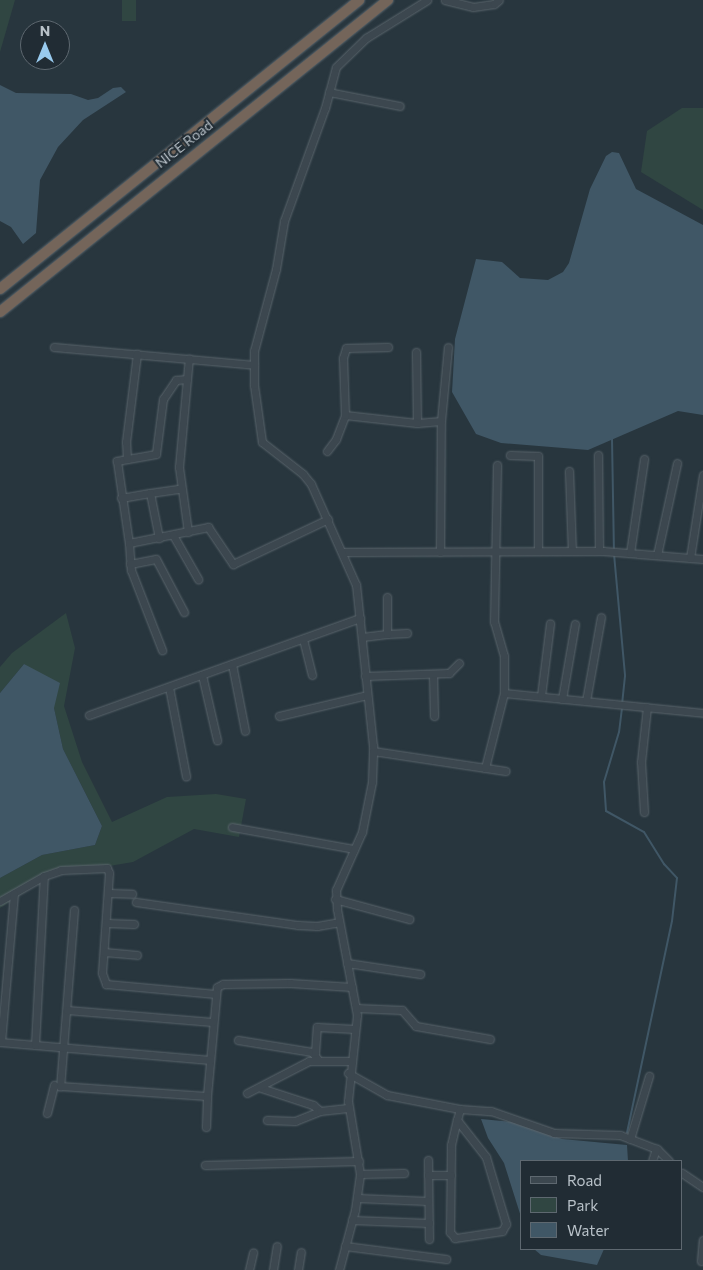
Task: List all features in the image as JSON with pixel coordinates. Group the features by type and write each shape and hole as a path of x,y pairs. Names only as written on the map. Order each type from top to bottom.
{"highway":[{"name":"NICE Road","path":"0,289 359,0"},
{"name":"NICE Road","path":"0,312 388,0"}],"street":[{"path":"339,1270 357,1198 360,1174 348,1108 348,1073 355,1030 356,1008 336,899 342,873 354,849 368,808 373,750 356,584 328,519 303,474 262,442 254,365 257,331 276,269 284,221 329,92 336,66 366,38 427,0"},
{"path":"445,0 473,7 494,4 499,0"},
{"path":"329,92 400,106"},
{"path":"54,347 254,365"},
{"path":"440,552 441,421 448,347"},
{"path":"327,450 336,439 345,415 343,358 346,348 388,348"},
{"path":"416,352 417,423"},
{"path":"127,460 126,442 137,354"},
{"path":"188,532 180,488 189,358"},
{"path":"162,650 130,564 129,543 117,461 156,454 163,399 176,380 187,379"},
{"path":"345,415 417,423 441,421"},
{"path":"510,455 538,456 538,551"},
{"path":"598,455 599,551"},
{"path":"630,553 644,459"},
{"path":"657,556 677,463"},
{"path":"485,768 504,693 504,656 494,622 497,465"},
{"path":"569,471 572,551"},
{"path":"690,558 703,475"},
{"path":"121,498 180,488"},
{"path":"150,493 159,538"},
{"path":"129,543 208,527 233,564 328,519"},
{"path":"173,535 198,579"},
{"path":"342,552 599,551 703,559"},
{"path":"130,564 156,559 184,612"},
{"path":"387,597 387,634"},
{"path":"586,701 601,617"},
{"path":"89,715 360,618"},
{"path":"541,696 550,624"},
{"path":"562,699 575,624"},
{"path":"362,637 407,633"},
{"path":"303,639 312,675"},
{"path":"365,676 449,673 459,663"},
{"path":"232,664 245,731"},
{"path":"433,674 434,716"},
{"path":"202,675 217,740"},
{"path":"169,687 186,776"},
{"path":"504,693 703,713"},
{"path":"278,716 367,695"},
{"path":"644,812 641,762 648,707"},
{"path":"373,750 506,771"},
{"path":"232,827 354,849"},
{"path":"0,902 44,876 61,870 107,868 108,893 102,977 106,984 216,994"},
{"path":"35,1045 44,876"},
{"path":"108,893 132,894"},
{"path":"14,894 1,1042 210,1060"},
{"path":"336,899 409,919"},
{"path":"136,902 298,925 317,926 339,922"},
{"path":"74,910 60,1086 208,1096"},
{"path":"106,923 134,924"},
{"path":"104,952 138,955"},
{"path":"347,963 420,974"},
{"path":"206,1126 216,987 223,984 290,983 352,987"},
{"path":"356,1008 402,1010 416,1026 490,1039"},
{"path":"67,1010 213,1022"},
{"path":"319,1061 314,1053 317,1027 355,1030"},
{"path":"238,1040 314,1053"},
{"path":"246,1094 261,1088 298,1065 319,1061 350,1061"},
{"path":"348,1073 386,1095 460,1109 491,1111 554,1133 581,1132 630,1139 656,1148 668,1160"},
{"path":"630,1139 649,1076"},
{"path":"47,1113 54,1085"},
{"path":"261,1088 271,1094 313,1105 320,1111"},
{"path":"267,1120 295,1121 320,1111 348,1108"},
{"path":"457,1120 486,1157 505,1228 460,1238 452,1237 451,1145 457,1120 460,1109"},
{"path":"652,1160 656,1148"},
{"path":"428,1160 429,1239"},
{"path":"204,1165 359,1161"},
{"path":"360,1174 404,1174"},
{"path":"683,1174 703,1187"},
{"path":"428,1175 451,1175"},
{"path":"357,1198 428,1201"},
{"path":"352,1220 429,1223"},
{"path":"701,1261 703,1240"},
{"path":"273,1270 277,1246"},
{"path":"345,1246 446,1258"},
{"path":"249,1270 252,1252"},
{"path":"298,1270 301,1252"}],"green space":[{"path":"0,0 15,0 0,52"},
{"path":"122,0 136,0 136,21 122,21"},
{"path":"682,108 703,108 703,210 641,172 647,131"},
{"path":"66,613 75,648 64,706 82,762 112,822 167,797 216,794 246,799 239,837 194,829 133,862 50,876 0,908 0,878 42,855 95,845 102,826 63,749 54,708 24,664 0,693 0,667 12,653"}],"water":[{"path":"0,85 16,93 71,94 88,100 98,98 113,88 121,87 126,92 83,120 58,147 40,180 36,233 23,244 11,227 0,221"},
{"path":"612,152 619,153 636,189 703,225 703,415 678,411 588,450 501,443 476,434 452,392 455,339 476,259 502,262 520,278 548,280 563,272 569,263 590,189 606,156"},
{"path":"24,664 60,683 54,708 63,749 102,826 95,845 42,855 0,878 0,693"},
{"path":"481,1119 514,1122 562,1139 627,1145 628,1160 520,1160 520,1214 504,1163 488,1138"},
{"path":"535,1250 604,1250 597,1265 541,1255"}],"waterway":[{"path":"612,439 614,549"},
{"path":"614,554 625,676 622,703"},
{"path":"622,708 619,732 604,782 606,811 644,832 664,864 677,878 672,921 627,1132"}]}
